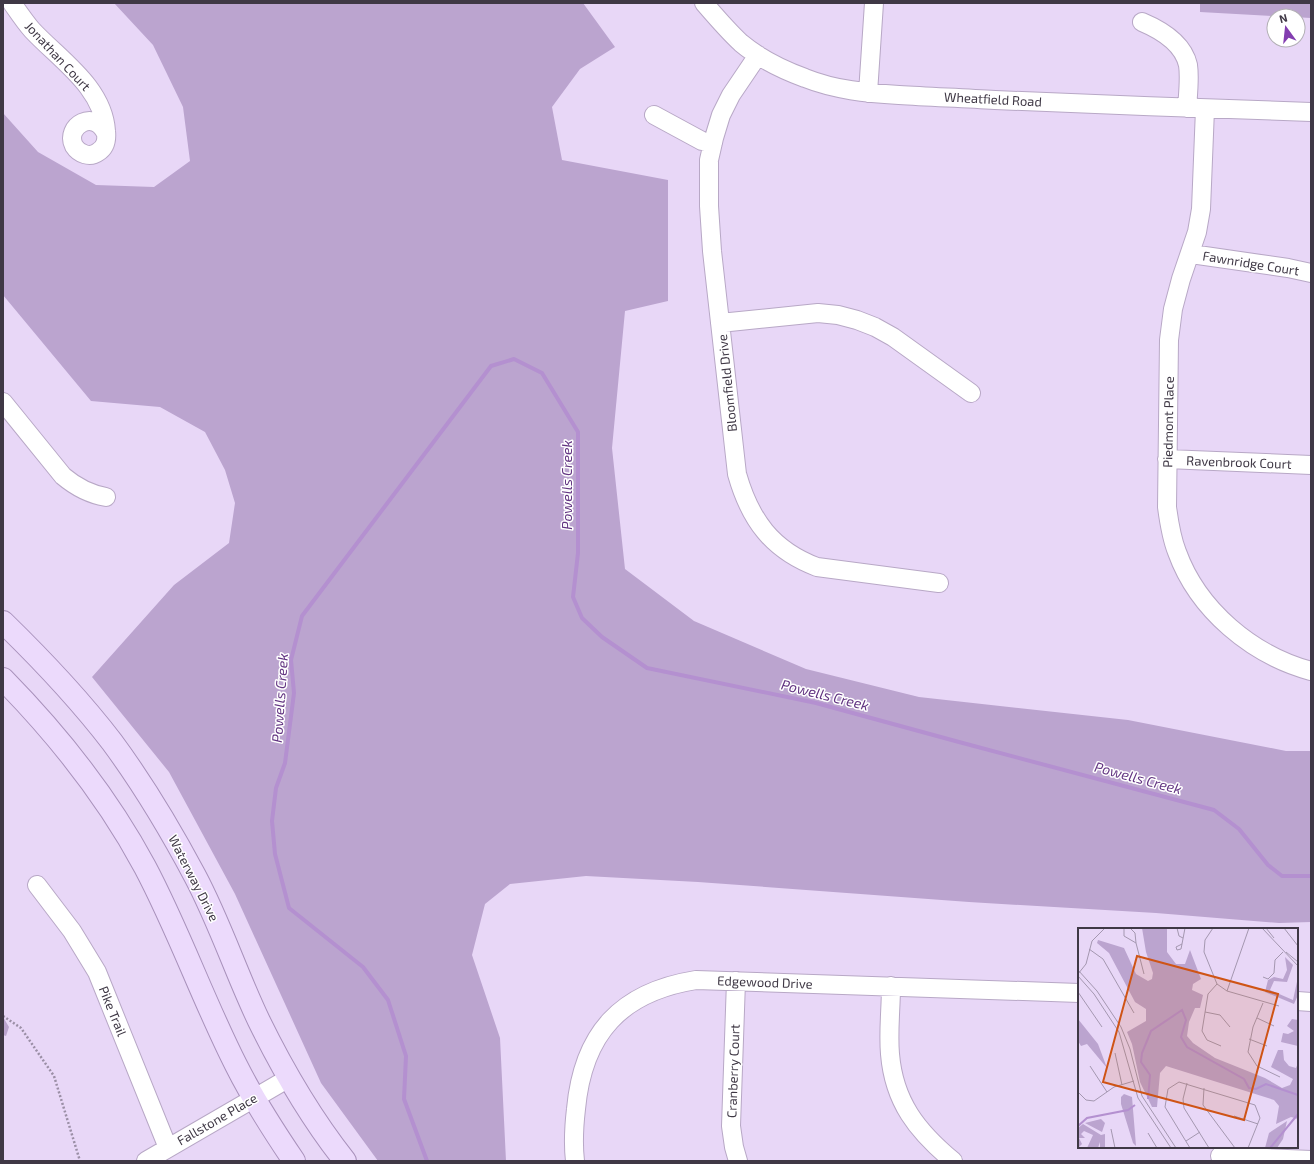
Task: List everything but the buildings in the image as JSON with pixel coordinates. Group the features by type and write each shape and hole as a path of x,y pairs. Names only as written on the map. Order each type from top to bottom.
{"main road":[{"name":"Waterway Drive","path":"3,622 28,646 80,702 115,746 158,810 208,902 259,1019 289,1078 304,1104 345,1161"},
{"path":"3,679 59,741 93,785 144,867 176,931 224,1039 254,1098 275,1134 294,1161"}],"street":[{"name":"Jonathan Court","path":"12,3 32,30 87,85 101,109 106,134"},
{"name":"Wheatfield Road","path":"704,3 742,43 758,55 806,79 833,87 868,93 915,96 1311,112"},
{"path":"868,93 874,3"},
{"name":"Piedmont Place","path":"1144,26 1156,27 1167,35 1185,57 1196,108 1201,209 1197,232 1181,279 1173,309 1169,340 1167,507 1170,530 1186,573 1198,592 1216,615 1234,632 1250,644 1271,656 1298,668 1311,671"},
{"name":"Bloomfield Drive","path":"758,55 731,95 721,115 709,160 709,206 712,251 737,474 742,493 750,511 759,524 786,551 807,563 818,567 939,583"},
{"path":"654,115 702,141 713,143"},
{"name":"Fawnridge Court","path":"1190,254 1288,268 1311,273"},
{"path":"720,323 818,313 838,315 857,320 875,327 893,338 971,393"},
{"path":"3,402 62,476 85,491 106,497"},
{"name":"Ravenbrook Court","path":"1167,459 1311,465"},
{"name":"Pike Trail","path":"37,885 76,936 97,972 168,1148"},
{"name":"Edgewood Drive","path":"575,1161 574,1127 577,1091 588,1055 598,1037 611,1020 634,1001 656,990 696,980 1078,993"},
{"name":"Cranberry Court","path":"736,981 731,1126 738,1161"},
{"path":"891,986 890,1052 898,1093 909,1115 921,1132 953,1161"},
{"path":"1298,1001 1311,1002"},
{"name":"Fallstone Place","path":"146,1161 289,1078"},
{"path":"1220,1156 1311,1160"}],"path":[{"path":"3,1016 21,1028 54,1076 80,1161"}],"shaded area":[{"path":"114,3 583,3 615,47 580,69 552,107 562,160 668,180 668,301 625,311 612,448 625,569 694,621 806,669 919,697 1128,720 1286,751 1311,751 1311,922 1279,923 1156,913 969,902 698,882 586,876 510,884 485,904 472,955 500,1038 506,1161 378,1161 321,1083 235,894 169,772 92,677 174,585 229,543 235,503 225,470 205,432 160,407 91,401 3,295 3,113 38,152 96,185 154,187 190,161 183,107 153,45"},
{"path":"1200,3 1311,3 1311,18 1306,18 1306,8 1266,8 1266,16 1200,12"},
{"path":"3,1017 9,1027 6,1036 3,1035"}],"waterway":[{"name":"Powells Creek","path":"427,1161 404,1099 406,1056 388,1000 363,967 289,908 275,854 272,821 276,788 285,763 294,693 291,660 302,616 491,366 514,359 542,373 578,432 578,553 573,597 582,618 602,637 647,668 816,703 1214,810 1239,829 1268,865 1282,876 1311,876"}]}
